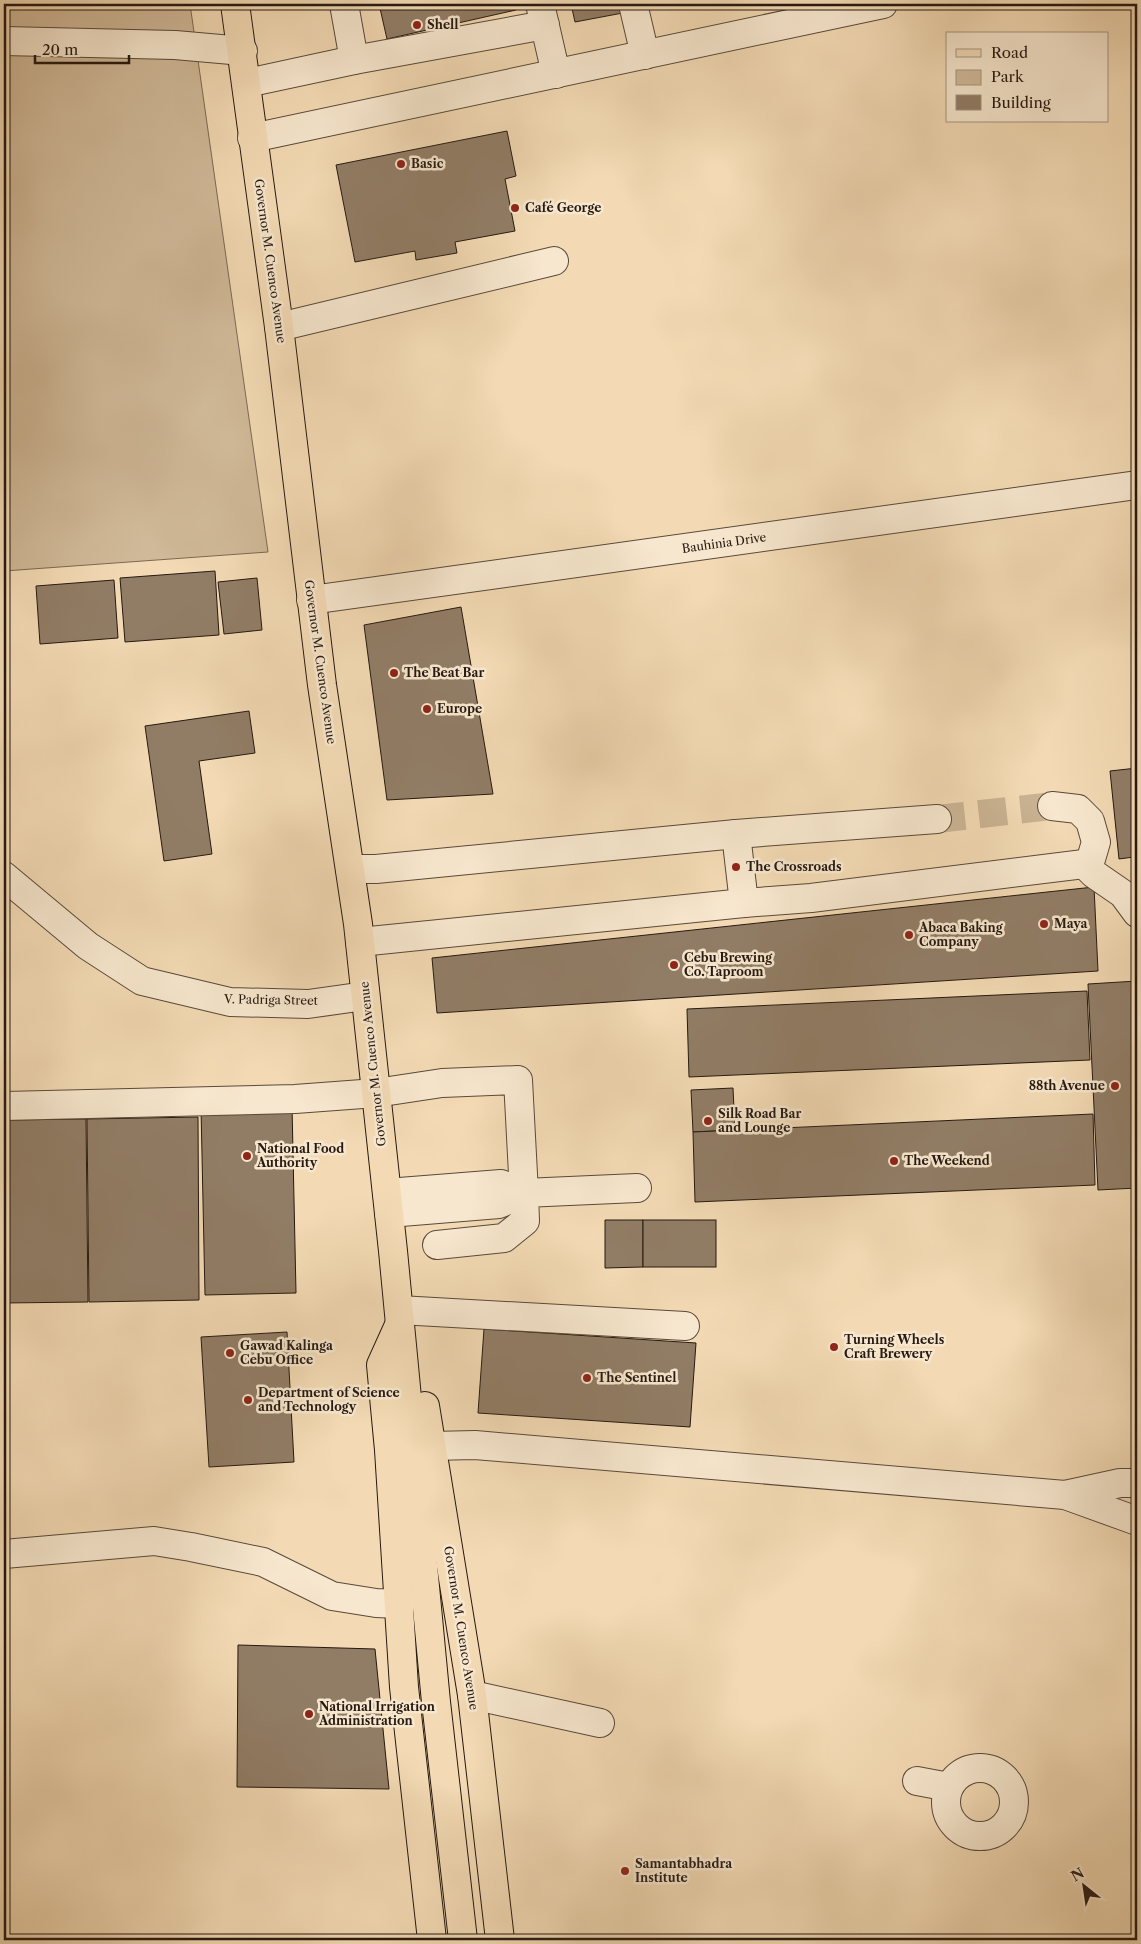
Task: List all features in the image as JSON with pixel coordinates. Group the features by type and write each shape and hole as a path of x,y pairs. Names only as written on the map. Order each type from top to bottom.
{"main road":[{"name":"Governor M. Cuenco Avenue","path":"235,4 243,51 252,138 280,327 310,600 360,942 400,1316 436,1702 463,1940"},
{"name":"Governor M. Cuenco Avenue","path":"400,1316 419,1360 431,1446 472,1695 500,1940"},
{"name":"Governor M. Cuenco Avenue","path":"400,1316 381,1365 400,1604 404,1687 432,1940"}],"street":[{"path":"344,4 354,60"},
{"path":"633,4 645,55"},
{"path":"252,138 883,4"},
{"path":"247,83 354,60 542,15 556,74"},
{"path":"4,41 175,45 243,51"},
{"path":"280,327 554,261"},
{"name":"Bauhinia Drive","path":"310,600 1137,484"},
{"path":"360,942 744,903 811,898 1084,864 1091,859 1096,842 1090,821 1078,809 1052,806"},
{"path":"350,869 376,870 736,834 937,819"},
{"path":"736,834 744,903"},
{"path":"1084,864 1094,874 1123,894 1137,913"},
{"name":"V. Padriga Street","path":"4,876 88,946 142,981 230,1002 308,1004 365,996"},
{"path":"4,1106 295,1099 376,1093 442,1083 518,1080 525,1221 504,1238 438,1245"},
{"path":"388,1203 499,1204 524,1193 637,1188"},
{"path":"400,1316 685,1326"},
{"path":"431,1446 474,1445 1065,1495 1137,1522"},
{"path":"1065,1495 1120,1483 1137,1483"},
{"path":"4,1554 154,1542 191,1547 263,1562 332,1596 376,1603 400,1604"},
{"path":"472,1695 600,1723"},
{"path":"917,1781 949,1787"}],"green space":[{"path":"4,4 190,4 268,552 4,571"}],"building":[{"name":"Shell","path":"379,4 515,4 516,10 387,39"},
{"path":"571,4 626,4 628,12 575,22"},
{"path":"507,131 516,176 505,179 515,231 455,242 457,253 416,260 415,251 355,262 336,165"},
{"path":"215,571 219,635 125,642 120,578"},
{"path":"257,578 262,630 224,634 218,582"},
{"path":"114,580 118,638 40,644 36,586"},
{"name":"Europe","path":"461,607 493,794 387,800 364,625"},
{"path":"249,711 255,753 199,761 212,854 164,861 145,726"},
{"path":"1137,768 1137,884 1134,857 1119,859 1110,771"},
{"path":"1094,887 1098,971 437,1013 432,958"},
{"name":"88th Avenue","path":"1137,981 1137,1188 1098,1190 1088,984"},
{"path":"1087,991 1090,1060 689,1077 687,1009"},
{"path":"733,1088 735,1130 693,1132 691,1090"},
{"name":"National Food Authority","path":"292,1106 296,1293 205,1295 201,1108"},
{"path":"1093,1114 1095,1185 695,1202 693,1132"},
{"path":"198,1117 199,1300 89,1302 87,1119"},
{"path":"86,1119 88,1302 4,1303 4,1120"},
{"path":"605,1220 643,1220 643,1267 605,1268"},
{"path":"643,1220 716,1220 716,1267 643,1267"},
{"name":"The Sentinel","path":"484,1329 696,1343 690,1427 478,1413"},
{"name":"Department of Science and Technology","path":"287,1332 294,1462 209,1467 201,1337"},
{"name":"National Irrigation Administration","path":"238,1645 375,1649 389,1789 237,1787"}],"tunnel":[{"path":"937,819 1052,806"}],"place":[{"name":"Shell","path":"417,25"},
{"name":"Basic","path":"401,164"},
{"name":"Café George","path":"515,208"},
{"name":"The Beat Bar","path":"394,673"},
{"name":"Europe","path":"427,709"},
{"name":"The Crossroads","path":"736,867"},
{"name":"Maya","path":"1044,924"},
{"name":"Abaca Baking Company","path":"909,935"},
{"name":"Cebu Brewing Co. Taproom","path":"674,965"},
{"name":"88th Avenue","path":"1115,1086"},
{"name":"Silk Road Bar and Lounge","path":"708,1121"},
{"name":"National Food Authority","path":"247,1156"},
{"name":"The Weekend","path":"894,1161"},
{"name":"Turning Wheels Craft Brewery","path":"834,1347"},
{"name":"Gawad Kalinga Cebu Office","path":"230,1353"},
{"name":"The Sentinel","path":"587,1378"},
{"name":"Department of Science and Technology","path":"248,1400"},
{"name":"National Irrigation Administration","path":"309,1714"},
{"name":"Samantabhadra Institute","path":"625,1871"}]}
